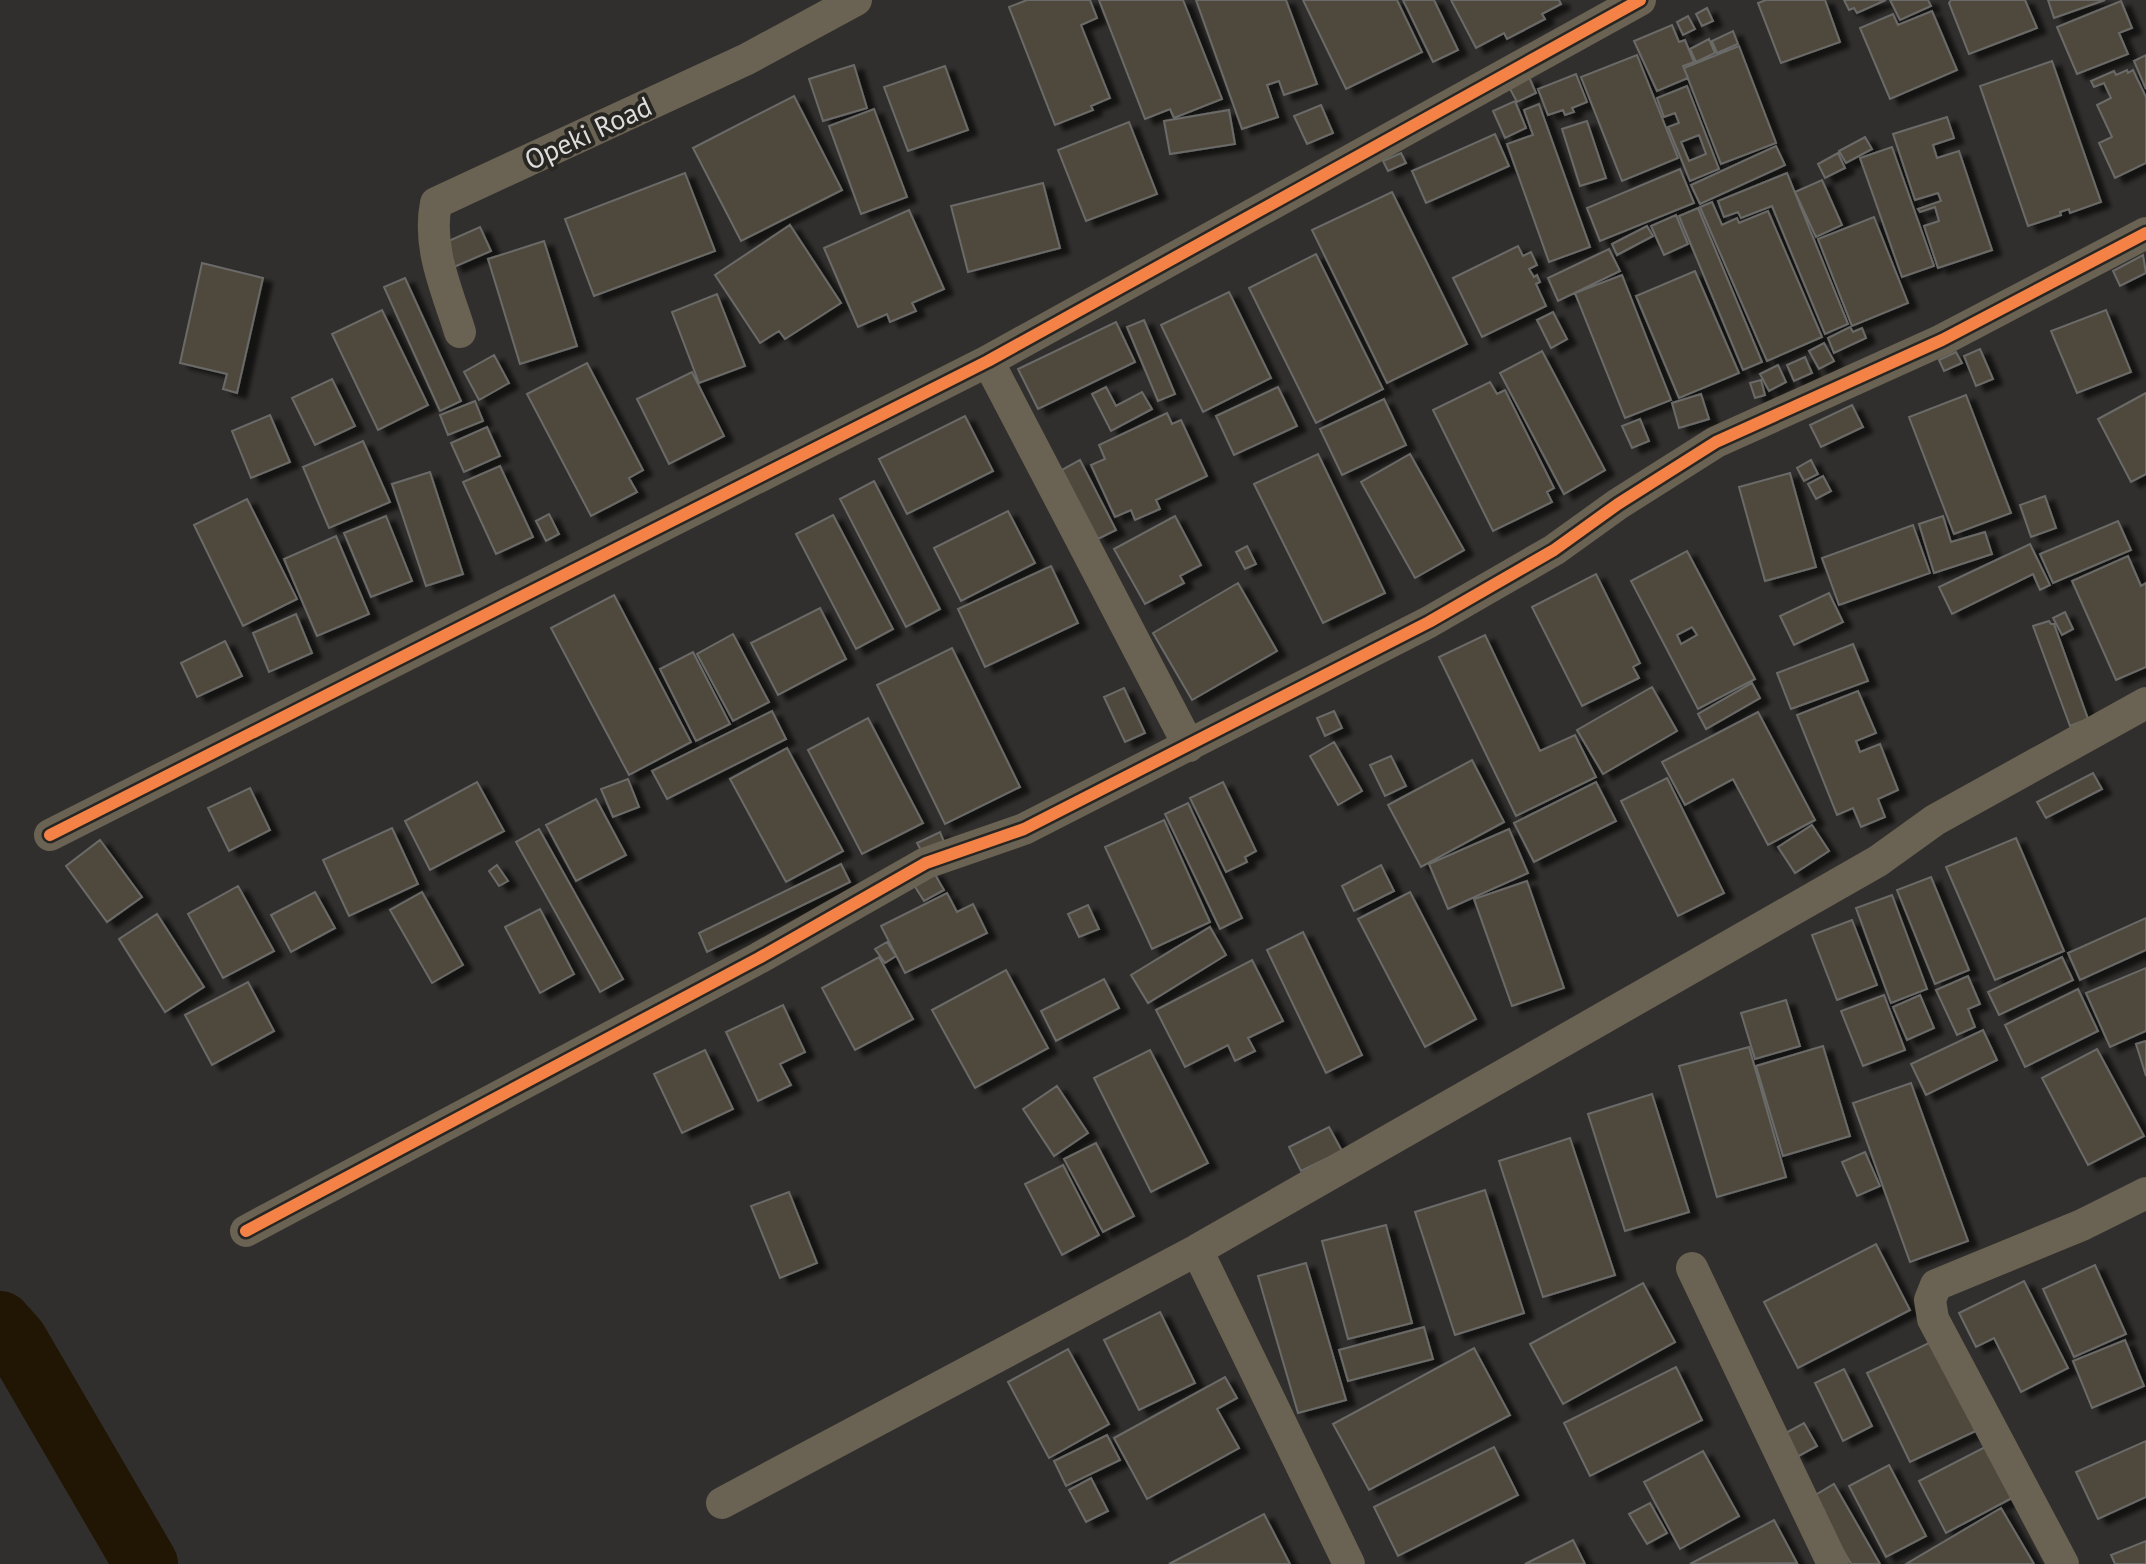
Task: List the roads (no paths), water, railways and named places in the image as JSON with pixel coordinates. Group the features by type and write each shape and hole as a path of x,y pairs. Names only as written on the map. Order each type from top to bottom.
{"street":[{"name":"Opeki Road","path":"460,332 434,247 432,223 436,203 747,59 856,0"},
{"path":"50,835 988,361 1640,0"},
{"path":"246,1231 759,958 926,863 1024,829 1485,591 1554,550 1618,504 1716,442 1942,340 2146,233"},
{"path":"988,361 1189,746"},
{"path":"722,1503 1197,1250 1878,861 1935,820 2146,703"},
{"path":"2063,1564 1933,1319 1930,1300 1936,1285 2082,1225 2146,1193"},
{"path":"1197,1250 1349,1564"},
{"path":"1692,1268 1833,1564"}],"waterway":[{"path":"0,1323 16,1341 146,1564"}]}
